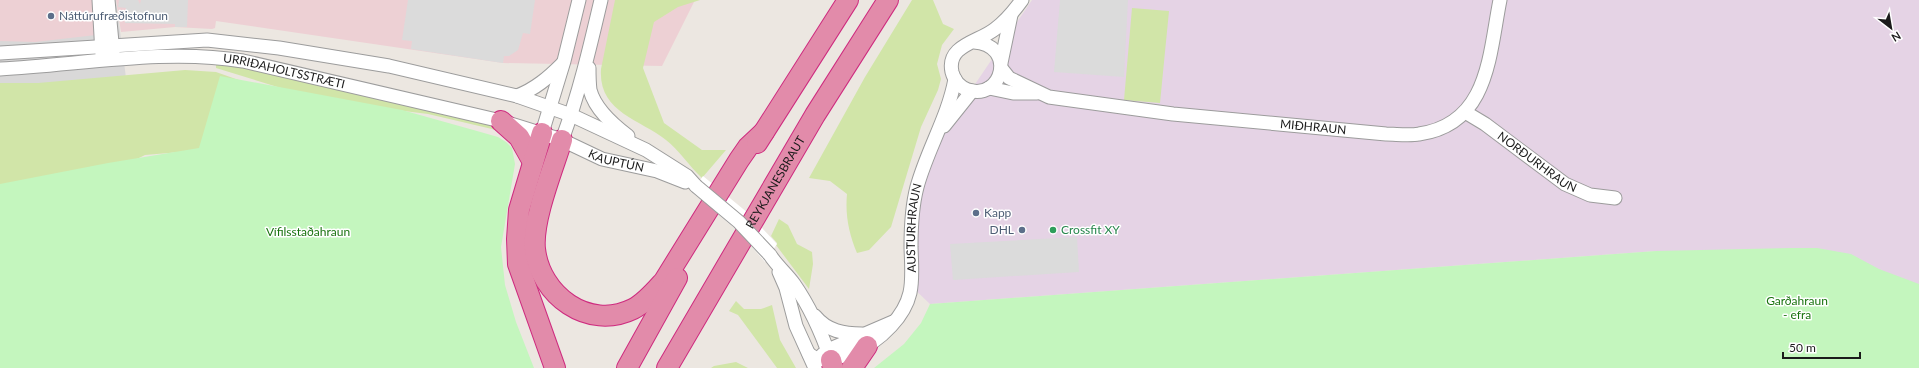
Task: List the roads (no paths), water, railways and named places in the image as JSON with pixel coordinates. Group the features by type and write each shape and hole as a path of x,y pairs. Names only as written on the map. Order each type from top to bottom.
{"highway":[{"path":"628,368 704,228 848,0"},
{"name":"REYKJANESBRAUT","path":"667,368 815,115 888,0"},
{"path":"501,121 519,137 533,162"},
{"path":"562,140 537,221 534,243 536,254 544,277 566,305 590,315 603,316 620,314 634,309 655,292 664,281 739,160 748,147 764,132"},
{"path":"542,133 519,210 516,239 518,264 555,368"},
{"path":"852,368 866,340"},
{"path":"678,368 683,341"}],"street":[{"path":"99,0 107,46"},
{"path":"108,0 108,61"},
{"path":"542,133 564,61 579,0"},
{"path":"562,140 588,58 601,0"},
{"name":"AUSTURHRAUN","path":"821,361 866,340 880,338 906,306 912,287 911,230 916,189 952,96 954,79 952,72 953,58 961,47 974,42 995,30 1011,15 1022,0"},
{"name":"MIÐHRAUN","path":"1001,66 1010,78 1050,97 1173,114 1386,134 1418,134 1431,132 1457,120 1475,100 1481,88 1500,0"},
{"name":"AUSTURHRAUN","path":"989,88 997,80 1011,15"},
{"name":"URRIÐAHOLTSSTRÆTI","path":"0,53 221,40 389,66 517,96 550,108"},
{"path":"974,42 981,42 993,48 1001,66"},
{"name":"URRIÐAHOLTSSTRÆTI","path":"0,69 165,56 194,56 238,60 501,121 562,140"},
{"path":"588,58 589,82 596,102 614,124 646,150"},
{"path":"517,96 548,78 564,61"},
{"path":"954,79 959,84 972,91 989,88"},
{"name":"MIÐHRAUN","path":"989,88 1012,93 1039,93"},
{"name":"AUSTURHRAUN","path":"937,136 972,91"},
{"name":"KAUPTÚN","path":"550,108 571,115 646,150 687,176 696,186 739,222 794,284 808,309 821,361"},
{"name":"NORÐURHRAUN","path":"1465,112 1485,124 1565,184 1590,195 1615,198"},
{"name":"KAUPTÚN","path":"562,140 602,159 657,171 696,186"},
{"name":"KAUPTÚN","path":"773,259 786,288 796,326 821,361"},
{"path":"808,309 818,320 833,330 866,340"}],"place":[{"name":"Náttúrufræðistofnun","path":"51,16"},
{"name":"Kapp","path":"976,213"},
{"name":"DHL","path":"1022,230"},
{"name":"Crossfit XY","path":"1053,230"}],"park label":[{"name":"Vífilsstaðahraun","path":"308,232"},
{"name":"Garðahraun - efra","path":"1797,308"}]}
